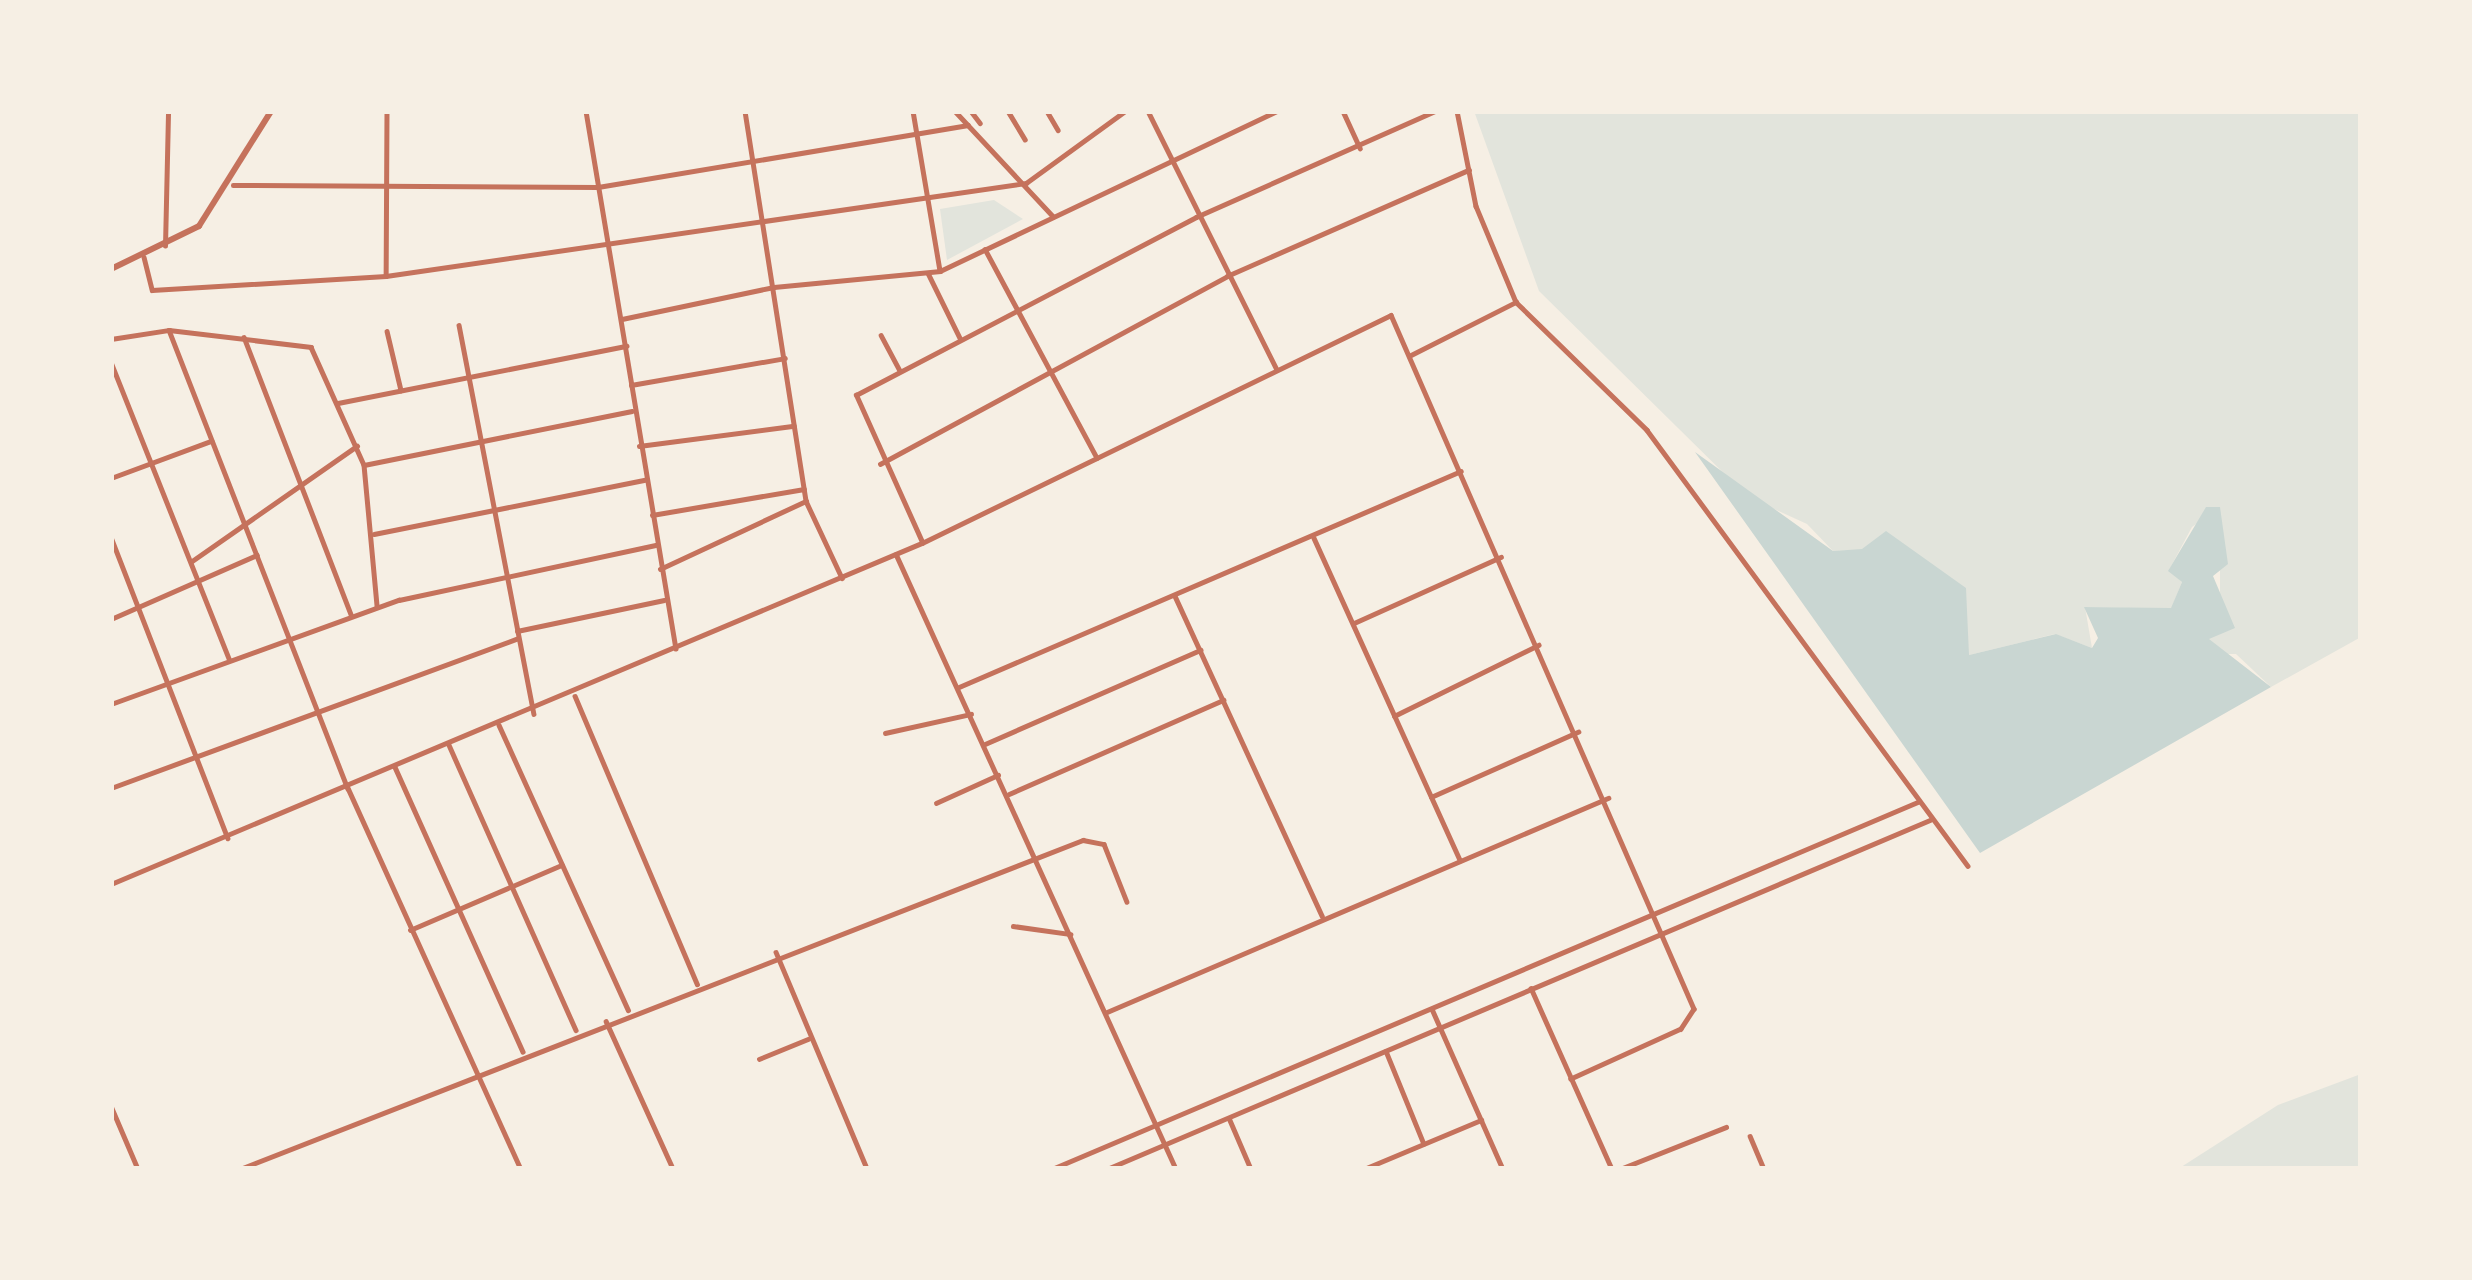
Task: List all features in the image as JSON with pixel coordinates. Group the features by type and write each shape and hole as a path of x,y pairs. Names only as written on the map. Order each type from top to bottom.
{"street":[{"path":"165,247 168,111"},
{"path":"111,269 165,247 233,185 271,111"},
{"path":"386,276 387,111"},
{"path":"586,111 626,346 632,411 676,651"},
{"path":"745,111 806,500 842,578"},
{"path":"913,111 940,271"},
{"path":"955,111 1053,215"},
{"path":"971,111 980,123"},
{"path":"1008,111 1024,139"},
{"path":"1047,111 1058,130"},
{"path":"144,256 152,290 386,276 764,227 1026,183 1125,111"},
{"path":"1148,111 1196,217 1276,368"},
{"path":"622,320 774,287 940,271 1277,111"},
{"path":"1343,111 1360,148"},
{"path":"922,543 852,401 1016,307 1196,217 1435,111"},
{"path":"1457,111 1469,170 1516,302 1647,430 1968,866"},
{"path":"233,185 387,191 598,187 968,125"},
{"path":"880,464 1227,276 1469,170"},
{"path":"985,249 1097,458"},
{"path":"928,273 960,338"},
{"path":"1409,356 1516,302"},
{"path":"111,884 534,714 922,543 1391,315 1608,798 1694,1018 1571,1079"},
{"path":"459,325 534,714"},
{"path":"169,330 348,788 521,1169"},
{"path":"111,339 169,330 311,347 364,465 377,608"},
{"path":"388,331 401,390"},
{"path":"880,335 900,370"},
{"path":"244,337 351,615"},
{"path":"337,404 626,346"},
{"path":"631,385 785,358"},
{"path":"111,362 230,661"},
{"path":"364,465 632,411"},
{"path":"639,446 795,426"},
{"path":"111,478 211,440"},
{"path":"192,561 357,446"},
{"path":"958,687 1461,472"},
{"path":"373,535 645,480"},
{"path":"652,515 805,489"},
{"path":"660,569 806,500"},
{"path":"111,537 228,838"},
{"path":"1314,538 1460,860"},
{"path":"111,704 351,615 505,574 655,544"},
{"path":"896,554 1176,1169"},
{"path":"111,619 257,555"},
{"path":"1354,623 1502,557"},
{"path":"1175,596 1322,916"},
{"path":"111,788 516,635 664,600"},
{"path":"1394,716 1538,645"},
{"path":"984,744 1200,650"},
{"path":"575,696 697,984"},
{"path":"1007,795 1223,700"},
{"path":"885,734 970,713"},
{"path":"500,725 629,1012"},
{"path":"1431,797 1579,732"},
{"path":"449,745 577,1033"},
{"path":"395,767 524,1054"},
{"path":"936,803 998,775"},
{"path":"1107,1012 1322,916 1608,798"},
{"path":"1052,1169 1918,802"},
{"path":"1107,1169 1931,820"},
{"path":"240,1169 776,952 1035,856 1095,839 1127,902"},
{"path":"410,930 562,865"},
{"path":"1013,926 1070,934"},
{"path":"776,952 808,1039 867,1169"},
{"path":"1531,988 1612,1169"},
{"path":"1432,1009 1503,1169"},
{"path":"606,1021 673,1169"},
{"path":"759,1059 808,1039"},
{"path":"1386,1051 1424,1144"},
{"path":"111,1106 138,1169"},
{"path":"1229,1118 1250,1169"},
{"path":"1364,1169 1481,1120"},
{"path":"1621,1169 1726,1127"},
{"path":"1750,1136 1764,1169"},
{"path":"1389,1159 1394,1169"}],"shaded area":[{"path":"1474,111 2361,111 2361,637 2271,687 2236,654 2218,654 2208,639 2220,608 2220,507 2192,527 2169,570 2182,582 2171,609 2085,607 2092,648 2055,634 1969,655 1862,550 1833,551 1807,524 1748,497 1539,291"},
{"path":"994,200 1023,219 947,260 940,209"},
{"path":"1695,452 1833,551 1862,549 1886,531 1966,588 1969,655 2056,634 2092,648 2098,638 2084,607 2171,608 2182,582 2168,571 2206,507 2220,507 2228,564 2213,576 2235,628 2209,639 2271,687 1980,853"},
{"path":"2361,1074 2361,1169 2178,1169 2278,1105"}]}
